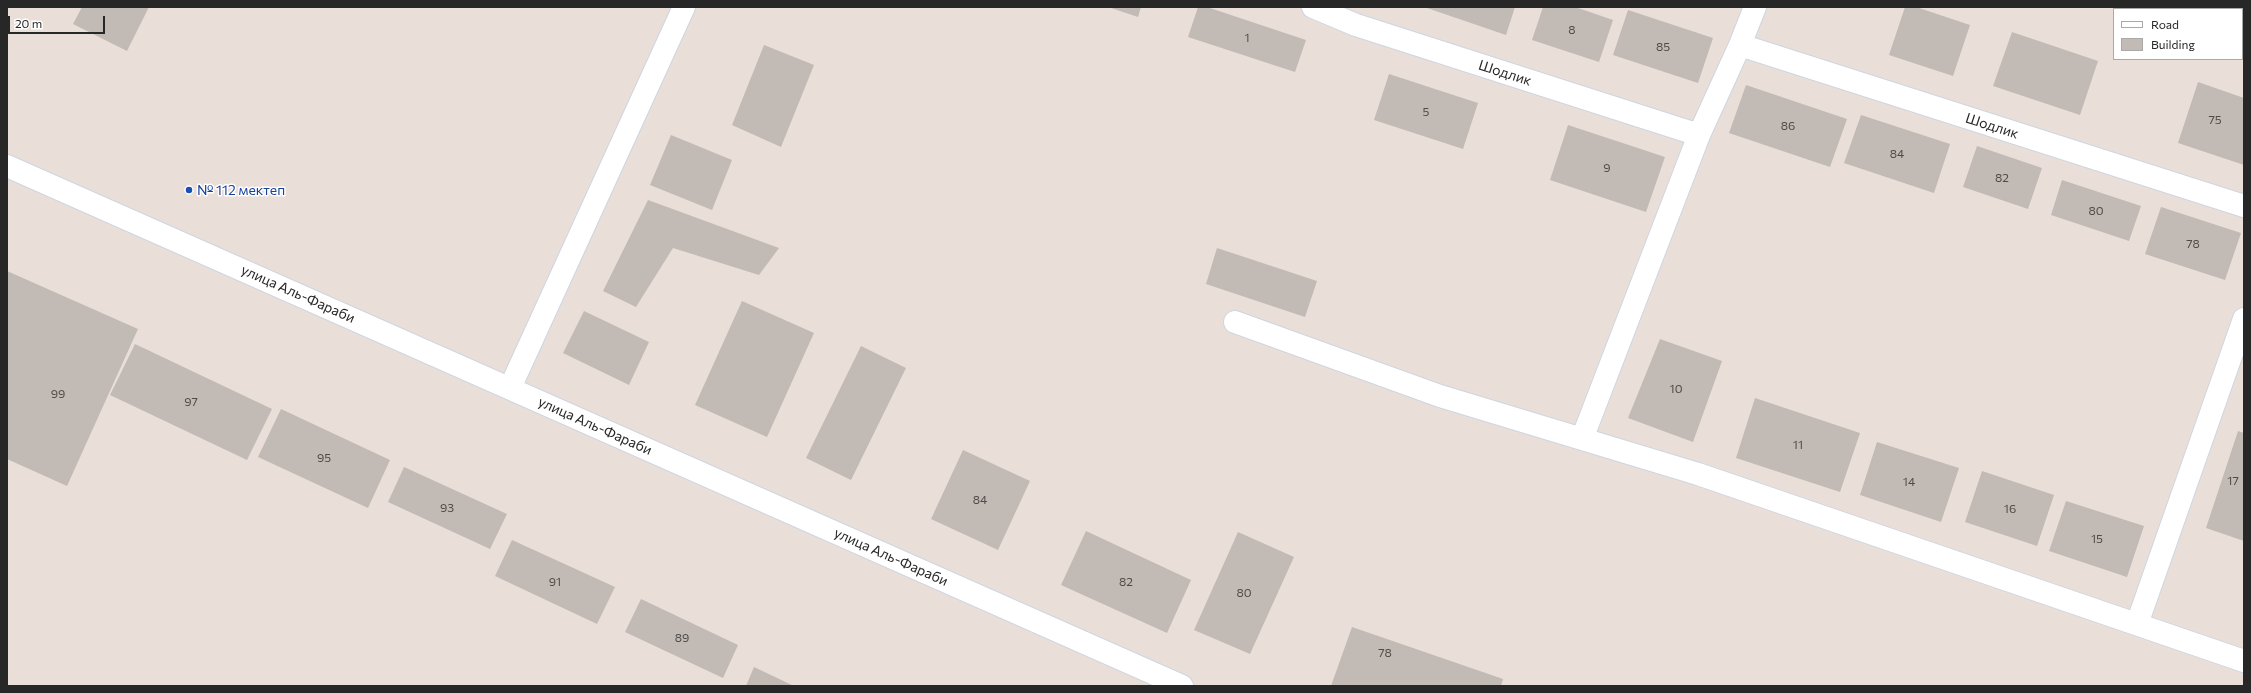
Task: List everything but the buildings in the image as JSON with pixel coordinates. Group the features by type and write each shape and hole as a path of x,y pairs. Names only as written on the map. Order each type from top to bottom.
{"street":[{"path":"510,388 684,7"},
{"name":"Шодлик","path":"1313,7 1356,25 1699,135"},
{"path":"1582,439 1699,135 1740,46 1755,7"},
{"name":"Шодлик","path":"1740,46 2244,206"},
{"name":"улица Аль-Фараби","path":"7,166 1182,686"},
{"path":"2137,624 2244,319"},
{"path":"1235,322 1440,396 1698,474 2244,661"}],"place":[{"name":"№ 112 мектеп","path":"189,190"}]}
